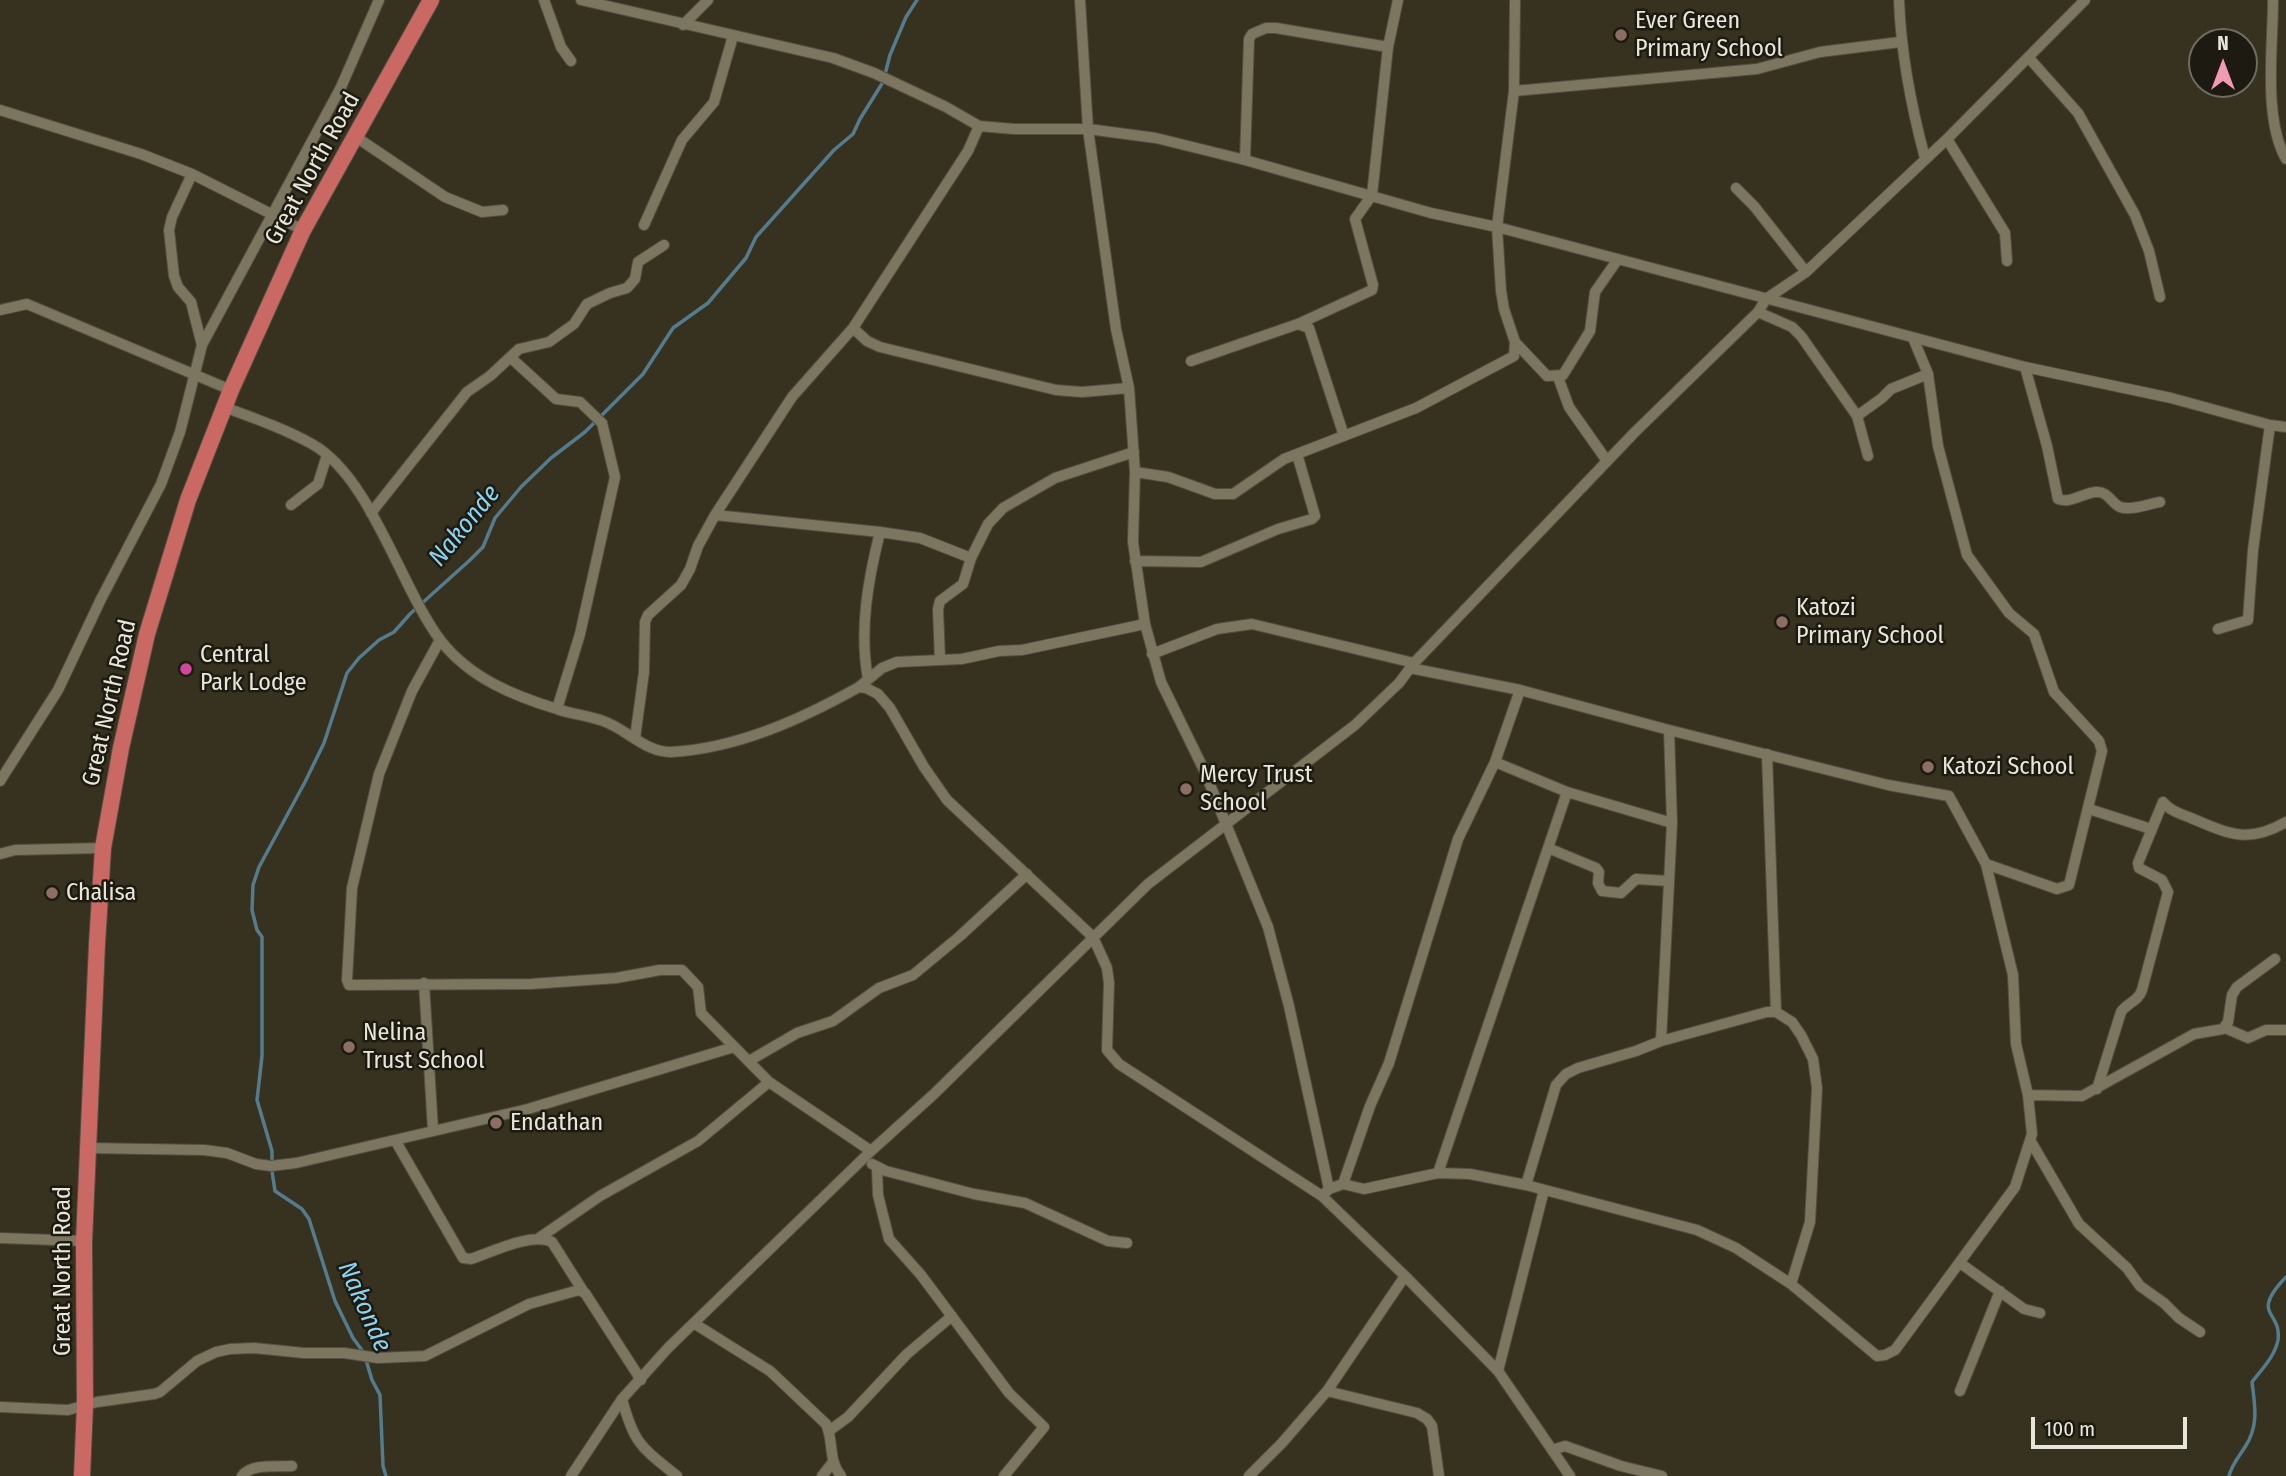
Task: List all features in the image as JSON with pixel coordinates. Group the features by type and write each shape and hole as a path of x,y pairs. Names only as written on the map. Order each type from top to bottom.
{"highway":[{"name":"Great North Road","path":"82,1476 85,1405 84,1241 103,848 121,748 147,634 188,500 231,390 303,230 431,0"}],"street":[{"path":"0,781 58,690 101,599 161,484 184,417 202,345 341,87 379,0"},
{"path":"544,0 561,47 571,61"},
{"path":"581,0 833,58 874,73 979,126 1088,129 1156,138 1245,160 1431,213 1497,227 2025,367 2171,398 2286,427"},
{"path":"683,25 708,0"},
{"path":"1080,0 1088,129 1116,329 1129,388 1135,472 1133,542 1144,624 1161,682 1204,770 1268,927 1289,1006 1325,1193"},
{"path":"1191,361 1298,324 1372,290 1373,285 1355,219 1372,195 1388,47 1398,0"},
{"path":"1135,472 1168,477 1215,494 1233,494 1253,483 1272,466 1416,408 1514,356 1515,342 1501,290 1497,227 1514,91 1515,0"},
{"path":"1899,0 1900,42 1912,111 1925,158"},
{"path":"570,1476 622,1399 668,1348 934,1094 1148,884 1355,725 1399,683 1412,665 1606,461 1758,312 1766,299 1806,272 1947,139 2085,0"},
{"path":"2286,5 2274,0 2272,112 2278,145 2286,159"},
{"path":"1245,160 1249,39 1252,34 1266,28 1276,28 1388,47"},
{"path":"644,225 682,140 714,102 733,36"},
{"path":"1514,91 1757,69 1819,52 1900,42"},
{"path":"2029,58 2078,113 2136,215 2149,251 2160,297"},
{"path":"0,110 129,150 192,174 303,230"},
{"path":"635,738 644,672 646,618 681,586 715,515 792,397 853,328 968,151 979,126"},
{"path":"356,137 445,197 482,212 503,210"},
{"path":"1947,139 2005,233 2008,245 2007,261"},
{"path":"192,174 172,217 169,230 174,276 178,287 191,302 202,345"},
{"path":"1736,188 1754,206 1806,272"},
{"path":"370,513 467,392 523,347 549,342 575,324 587,304 627,288 635,279 638,262 664,245"},
{"path":"1515,342 1547,376 1563,375 1584,342 1593,321 1594,296 1618,259"},
{"path":"0,310 26,304 231,390"},
{"path":"1758,312 1792,327 1801,336 1857,416 1868,456"},
{"path":"1298,324 1309,328 1344,436"},
{"path":"853,328 867,341 880,347 1056,390 1082,392 1129,388"},
{"path":"1913,338 1928,374 1938,446 1969,559 2009,613 2034,634 2054,692 2101,746 2102,755 2072,878 2065,888 2057,890 1986,864"},
{"path":"510,357 556,400 580,402 602,423 615,477 580,634 557,709"},
{"path":"2025,367 2048,446 2058,499 2066,501 2098,492 2105,494 2119,506 2129,508 2160,502"},
{"path":"1857,416 1891,389 1928,374"},
{"path":"1558,377 1565,401 1606,461"},
{"path":"225,407 313,444 350,477 440,640 464,667 501,688 557,709 608,723 653,749 667,752 727,742 788,723 859,687 882,668 897,662 962,659 999,651 1022,650 1144,624"},
{"path":"2218,629 2248,620 2253,550 2270,425"},
{"path":"940,660 938,605 963,584 971,558 988,524 1003,508 1055,478 1134,452"},
{"path":"1135,561 1201,562 1278,529 1314,518 1297,454"},
{"path":"291,505 318,484 327,455"},
{"path":"715,515 920,538 971,558"},
{"path":"868,679 863,652 869,576 880,532"},
{"path":"1152,654 1217,629 1252,624 1888,785 1946,794 1952,799 1986,864 2013,975 2016,1044 2028,1095 2030,1140 2015,1187 1895,1350 1885,1355 1877,1356 1871,1353 1791,1284 1736,1248 1697,1230 1526,1185 1470,1174 1438,1173 1364,1189 1343,1184 1325,1193"},
{"path":"440,640 412,691 379,774 352,888 347,983 351,986 424,983 531,984 682,970 698,987 701,1013 769,1082 868,1155 877,1168 878,1195 889,1239 921,1275 1009,1393 1044,1427 1004,1476"},
{"path":"859,687 878,694 890,708 924,767 947,800 1094,937 1107,968 1109,983 1106,1035 1110,1055 1152,1086 1325,1193 1498,1371 1570,1476"},
{"path":"1343,1184 1370,1106 1389,1063 1458,839 1494,762 1520,690"},
{"path":"1661,1041 1672,823 1669,730"},
{"path":"1767,754 1776,1012"},
{"path":"1494,762 1567,792 1672,823"},
{"path":"1438,1173 1567,792"},
{"path":"2097,1088 2121,1012 2138,999 2143,990 2168,891 2162,880 2138,866 2138,860 2163,802 2171,810 2230,835 2253,836 2286,822"},
{"path":"2089,809 2151,829"},
{"path":"0,854 15,850 103,848"},
{"path":"1548,848 1595,868 1599,872 1598,883 1602,891 1621,893 1638,878 1669,881"},
{"path":"749,1061 797,1032 833,1021 879,988 913,975 1027,874"},
{"path":"2224,1028 2228,1022 2234,991 2275,959"},
{"path":"424,983 433,1130"},
{"path":"1526,1185 1559,1080 1578,1068 1661,1041 1767,1012 1776,1012 1792,1022 1801,1035 1812,1059 1817,1088 1810,1222 1791,1284"},
{"path":"2028,1095 2082,1097 2194,1034 2224,1028 2248,1038 2266,1030 2286,1030"},
{"path":"88,1148 218,1152 271,1166 296,1163 528,1109 734,1046"},
{"path":"395,1140 463,1258 471,1259 539,1238 600,1196 698,1141 769,1082"},
{"path":"2030,1140 2079,1224 2127,1268 2140,1286 2200,1332"},
{"path":"877,1168 974,1194 1025,1203 1108,1241 1127,1242"},
{"path":"1498,1371 1544,1190"},
{"path":"0,1238 84,1241"},
{"path":"539,1238 552,1242 640,1380"},
{"path":"1960,1263 2024,1309 2040,1313"},
{"path":"1249,1476 1282,1443 1326,1391 1405,1276"},
{"path":"0,1408 68,1410 154,1394 197,1361 230,1349 344,1353 378,1358 425,1356 529,1304 575,1290 583,1291"},
{"path":"1960,1391 2000,1291"},
{"path":"829,1431 848,1417 907,1354 952,1316"},
{"path":"695,1324 770,1371 825,1424 829,1431 832,1462 841,1476"},
{"path":"1326,1391 1418,1413 1427,1419 1432,1426 1439,1476"},
{"path":"622,1399 633,1435 645,1450 677,1476"},
{"path":"1552,1450 1565,1446 1621,1466 1662,1476"},
{"path":"822,1476 832,1462"},
{"path":"242,1476 253,1468 292,1466"}],"waterway":[{"name":"Nakonde","path":"272,1160 272,1151 257,1100 262,1056 262,937 257,930 252,910 253,885 259,867 324,743 347,673 359,658 379,640 394,632 483,547 495,518 521,487 551,458 585,432 643,374 673,328 708,303 746,258 756,237 834,150 853,134 883,82 890,55 906,17 917,0"},
{"name":"Nakonde","path":"272,1171 275,1191 302,1209 309,1219 335,1301 353,1338 364,1353"},
{"path":"2229,1476 2252,1431 2255,1416 2252,1382 2271,1357 2278,1340 2276,1323 2268,1306 2275,1290 2286,1277"},
{"name":"Nakonde","path":"366,1360 380,1395 383,1466 386,1476"}],"place":[{"name":"Ever Green Primary School","path":"1621,35"},
{"name":"Katozi Primary School","path":"1782,622"},
{"name":"Central Park Lodge","path":"186,669"},
{"name":"Katozi School","path":"1928,767"},
{"name":"Mercy Trust School","path":"1186,789"},
{"name":"Chalisa","path":"52,893"},
{"name":"Nelina Trust School","path":"349,1047"},
{"name":"Endathan","path":"496,1123"}]}
